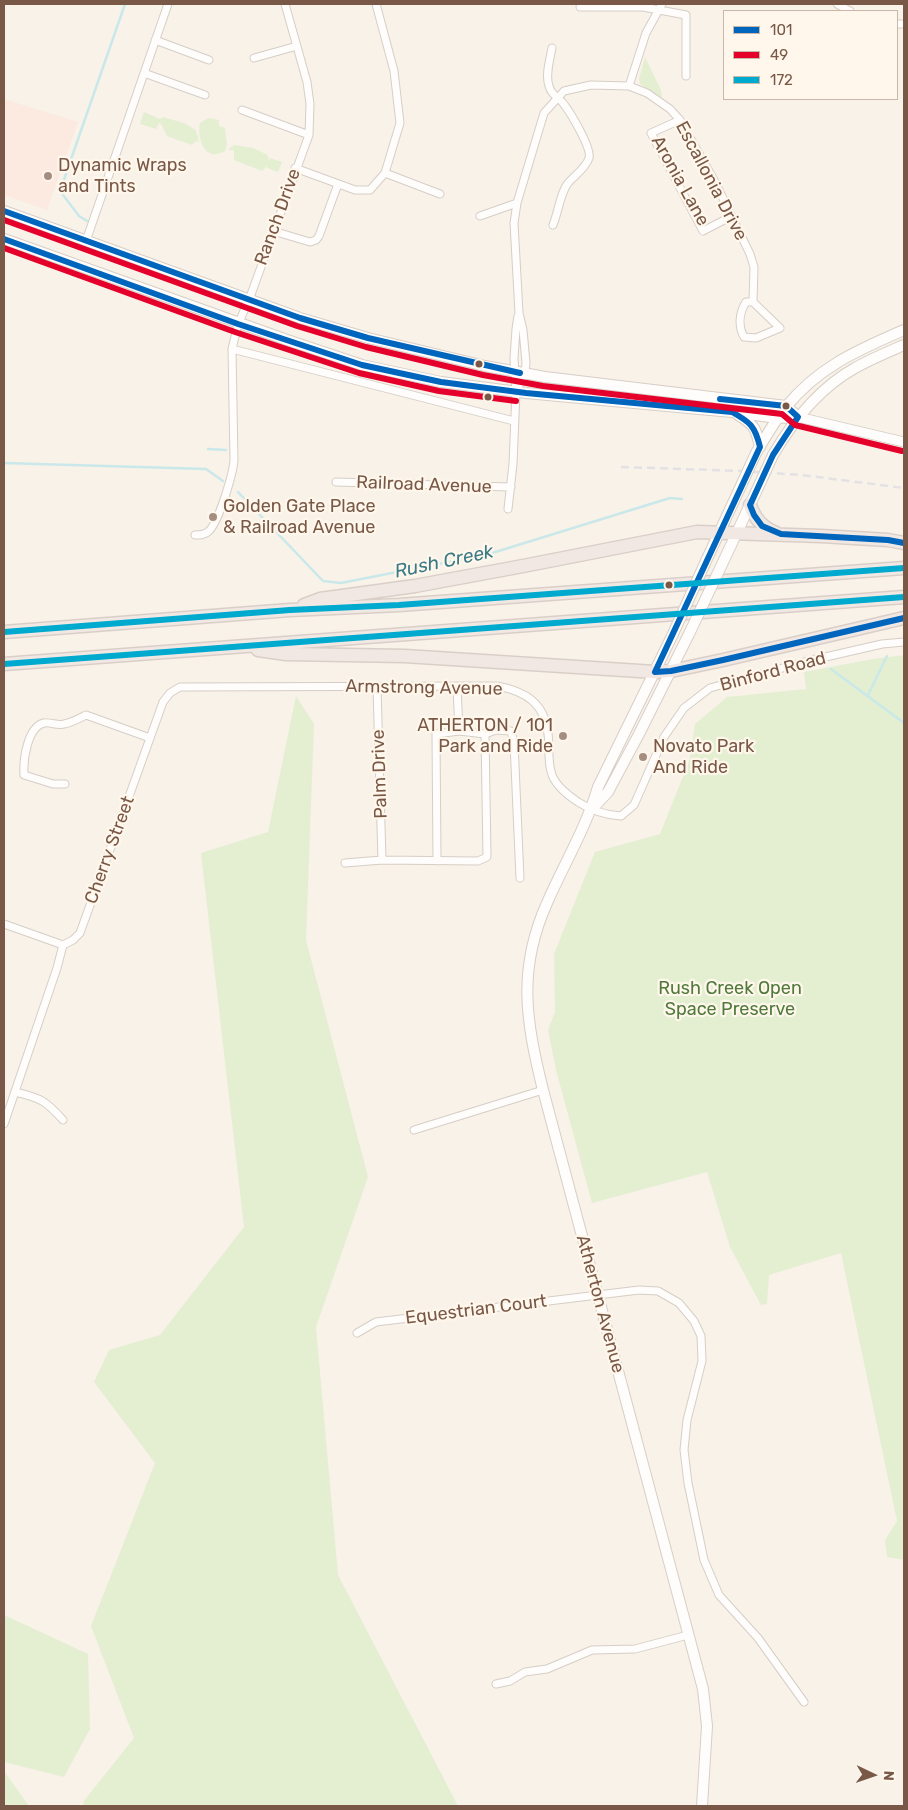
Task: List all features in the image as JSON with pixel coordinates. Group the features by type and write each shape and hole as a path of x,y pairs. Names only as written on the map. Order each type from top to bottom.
{"highway":[{"path":"750,505 762,526 781,534"},
{"path":"290,610 320,599 383,591 697,532 781,534 888,540 904,543"},
{"path":"4,632 290,610 399,605 904,568"},
{"path":"4,664 904,597"},
{"path":"230,646 286,654 405,656 655,672 671,671 723,660 904,618"}],"main road":[{"path":"4,211 300,318 368,338 519,372 592,384 786,406 798,417"},
{"path":"4,240 238,324 362,365 440,382 516,392 778,418 798,417"},
{"name":"Atherton Avenue","path":"702,1806 708,1726 703,1689 543,1090 531,1039 526,1005 526,983 536,930 547,903 591,810 598,787 655,672 758,450 786,406 810,382 847,356 904,330"},
{"name":"Atherton Avenue","path":"591,810 608,792 671,671 773,455 798,417 839,378 868,361 904,345"},
{"path":"732,412 749,421 756,429 758,450"}],"street":[{"path":"86,241 168,4"},
{"name":"Ranch Drive","path":"194,535 204,534 217,518 234,467 232,349 238,324 249,300 295,168 309,135 310,104 307,82 285,4"},
{"path":"295,168 354,190 370,190 385,173 400,123 394,71 376,4"},
{"path":"837,4 848,10"},
{"path":"629,86 646,33 660,6"},
{"path":"580,8 660,6 686,15 686,76"},
{"path":"155,40 209,60"},
{"path":"254,58 297,46"},
{"path":"552,48 548,85 552,94 563,103 588,149 589,159 577,176 568,182 553,225"},
{"path":"144,73 205,95"},
{"name":"Escallonia Drive","path":"556,98 564,91 590,85 629,86 647,93 670,109 680,120 715,182 750,254 754,267 753,302"},
{"path":"519,372 526,363 519,313 514,223 517,203 544,113 556,98"},
{"path":"242,110 309,135"},
{"name":"Aronia Lane","path":"680,120 650,134 704,231 732,216"},
{"path":"385,173 440,194"},
{"path":"273,231 310,242 316,240 338,184"},
{"path":"480,216 517,203"},
{"path":"746,302 753,302 759,308 780,328 756,338 744,338 740,330 742,309 746,302"},
{"path":"508,509 519,372 516,329 519,313"},
{"path":"232,349 514,422"},
{"path":"798,417 904,442"},
{"name":"Railroad Avenue","path":"336,482 511,487"},
{"name":"Binford Road","path":"591,810 621,816 634,806 664,737 684,708 710,688 808,661 882,644 904,642"},
{"name":"Armstrong Avenue","path":"299,686 497,686 513,689 526,695 536,703 544,715 548,732 549,760 552,775 557,784 568,796 591,810"},
{"name":"Cherry Street","path":"63,945 73,940 80,933 163,702 170,693 180,687 299,686"},
{"name":"Palm Drive","path":"377,687 382,860"},
{"path":"456,687 459,730"},
{"path":"65,784 53,784 24,775 23,762 27,745 35,728 44,723 64,724 86,715 150,738"},
{"path":"437,861 436,734 459,730 485,734 496,730 511,731 514,743 520,878"},
{"path":"345,863 382,860 478,862 487,857 485,734"},
{"path":"4,924 63,945 58,968 4,1124"},
{"path":"414,1130 543,1090"},
{"path":"15,1092 37,1097 49,1104 63,1120"},
{"name":"Equestrian Court","path":"357,1333 376,1322 640,1290 658,1291 680,1303 694,1321 702,1342 702,1362 687,1420 684,1450 688,1483 704,1560 719,1595 758,1638 804,1702"},
{"path":"496,1684 510,1680 525,1672 547,1669 592,1650 635,1649 688,1635"}],"shaded area":[{"path":"4,99 78,122 47,210 4,195"}],"green space":[{"path":"645,57 661,90 662,98 640,84 639,79"},
{"path":"144,112 160,119 163,117 184,123 196,130 199,142 196,141 192,145 167,136 159,123 156,129 140,124"},
{"path":"208,118 219,120 219,126 225,128 227,146 223,152 209,153 202,145 199,134 200,123"},
{"path":"234,145 253,148 268,155 269,161 270,158 282,162 278,172 267,168 267,166 262,171 234,160 234,150 228,150"},
{"name":"Rush Creek Open Space Preserve","path":"904,655 904,1560 887,1557 885,1540 897,1521 841,1253 769,1275 767,1304 761,1305 730,1247 707,1172 592,1203 556,1070 548,1030 555,1012 554,954 595,852 660,834 690,759 695,724 727,697 806,689 804,672"},
{"path":"296,696 314,724 306,940 368,1177 316,1327 338,1575 458,1806 84,1806 83,1802 134,1738 91,1626 155,1463 94,1382 109,1350 160,1335 244,1227 201,853 268,832"},
{"path":"4,1615 88,1654 90,1729 64,1777 4,1762"},
{"path":"4,1771 29,1806 4,1806"}],"waterway":[{"path":"87,221 79,216 60,191 125,4"},
{"path":"208,449 226,450"},
{"name":"Rush Creek","path":"4,463 206,469 223,481"},
{"name":"Rush Creek","path":"238,492 323,581 341,583 489,554 670,498 682,499"},
{"path":"868,695 887,656"},
{"name":"Rush Creek","path":"831,669 904,723"}],"railway":[{"path":"621,467 801,475 904,488"}],"transit line":[{"name":"101","path":"4,211 300,318 368,338 520,373"},
{"name":"49","path":"4,220 297,326 366,347 483,375 543,386 782,414 795,425 902,451"},
{"name":"101","path":"4,239 238,324 362,365 441,382 526,393 732,412 743,419 754,429 760,447 655,672 671,671 723,660 904,618"},
{"name":"49","path":"4,248 235,332 359,373 439,391 516,401"},
{"name":"101","path":"720,399 786,406 798,417 773,455 750,505 762,526 781,534 888,540 904,543"},
{"name":"172","path":"4,632 290,610 399,605 904,568"},
{"name":"172","path":"4,664 904,597"}],"place":[{"name":"Dynamic Wraps and Tints","path":"48,176"},
{"name":"Golden Gate Place & Railroad Avenue","path":"213,517"},
{"name":"ATHERTON / 101 Park and Ride","path":"563,736"},
{"name":"Novato Park And Ride","path":"643,757"}]}
